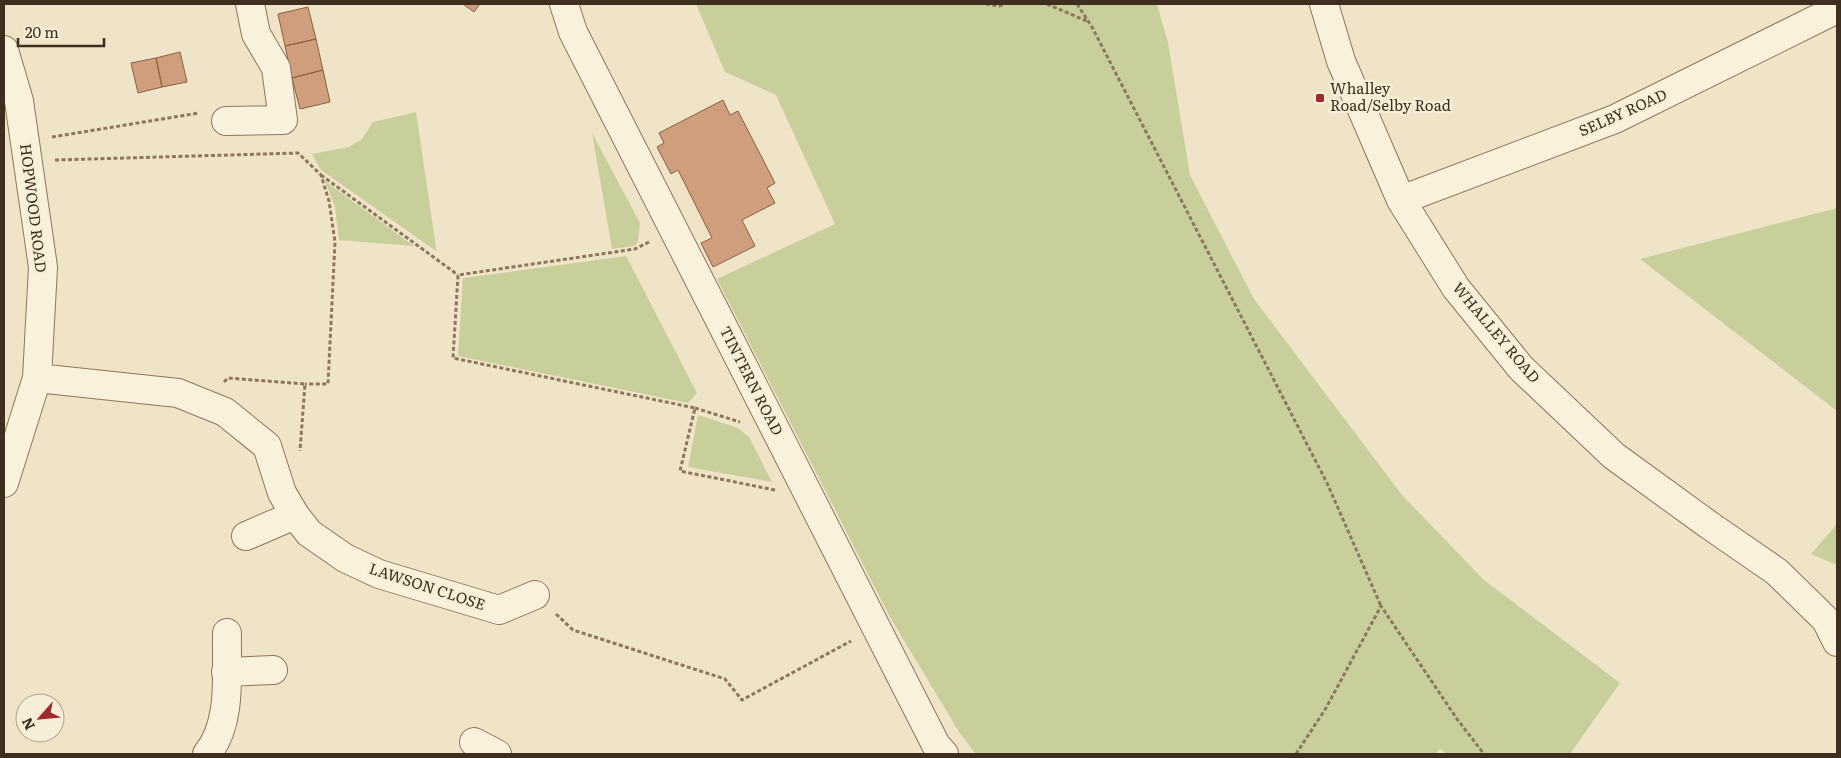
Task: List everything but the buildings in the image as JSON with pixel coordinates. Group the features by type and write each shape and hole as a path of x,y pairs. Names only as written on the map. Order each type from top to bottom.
{"street":[{"path":"226,121 283,120 276,68 256,34 250,4"},
{"name":"TINTERN ROAD","path":"564,4 573,32 876,628 936,744 944,754"},
{"name":"WHALLEY ROAD","path":"1324,4 1341,61 1401,200 1456,288 1521,368 1614,456 1778,572 1834,626"},
{"name":"SELBY ROAD","path":"1401,200 1615,120 1833,10"},
{"name":"HOPWOOD ROAD","path":"4,50 19,101 43,267 37,378 4,483"},
{"name":"LAWSON CLOSE","path":"37,378 178,393 225,412 266,446 282,493 295,515 309,533 346,558 379,574 499,610 535,595"},
{"path":"246,536 295,515"},
{"path":"207,754 214,746 225,714 227,633"},
{"path":"226,672 273,670"}],"path":[{"path":"986,4 999,6 1005,4"},
{"path":"1047,4 1089,22"},
{"path":"1077,4 1089,22 1327,482 1381,606 1457,719 1484,754"},
{"path":"26,151 213,110 226,121"},
{"path":"26,151 298,153 321,175 458,275 635,249 673,229"},
{"path":"208,405 228,378 328,384 335,242 329,200 321,175"},
{"path":"458,275 453,358 695,408 739,422 765,408"},
{"path":"276,474 298,470 305,384"},
{"path":"695,408 680,471 775,490 799,476"},
{"path":"535,595 573,630 724,679 742,700 876,628"},
{"path":"1296,754 1326,708 1381,606"}],"green space":[{"path":"696,4 1157,4 1168,43 1190,175 1254,299 1402,495 1484,580 1620,683 1570,754 1447,754 1440,749 1435,754 976,754 959,732 890,617 717,279 835,224 776,95 725,72"},
{"path":"416,112 436,251 321,170 312,154 349,147 362,139 373,122"},
{"path":"592,133 640,223 638,242 634,246 612,249"},
{"path":"325,181 414,246 339,240 335,207"},
{"path":"1837,208 1837,411 1640,259"},
{"path":"626,256 697,393 688,403 458,356 463,278"},
{"path":"698,415 738,428 749,437 772,482 688,467"},
{"path":"1837,524 1837,565 1811,554"}],"place":[{"name":"Whalley Road/Selby Road","path":"1320,98"}]}
